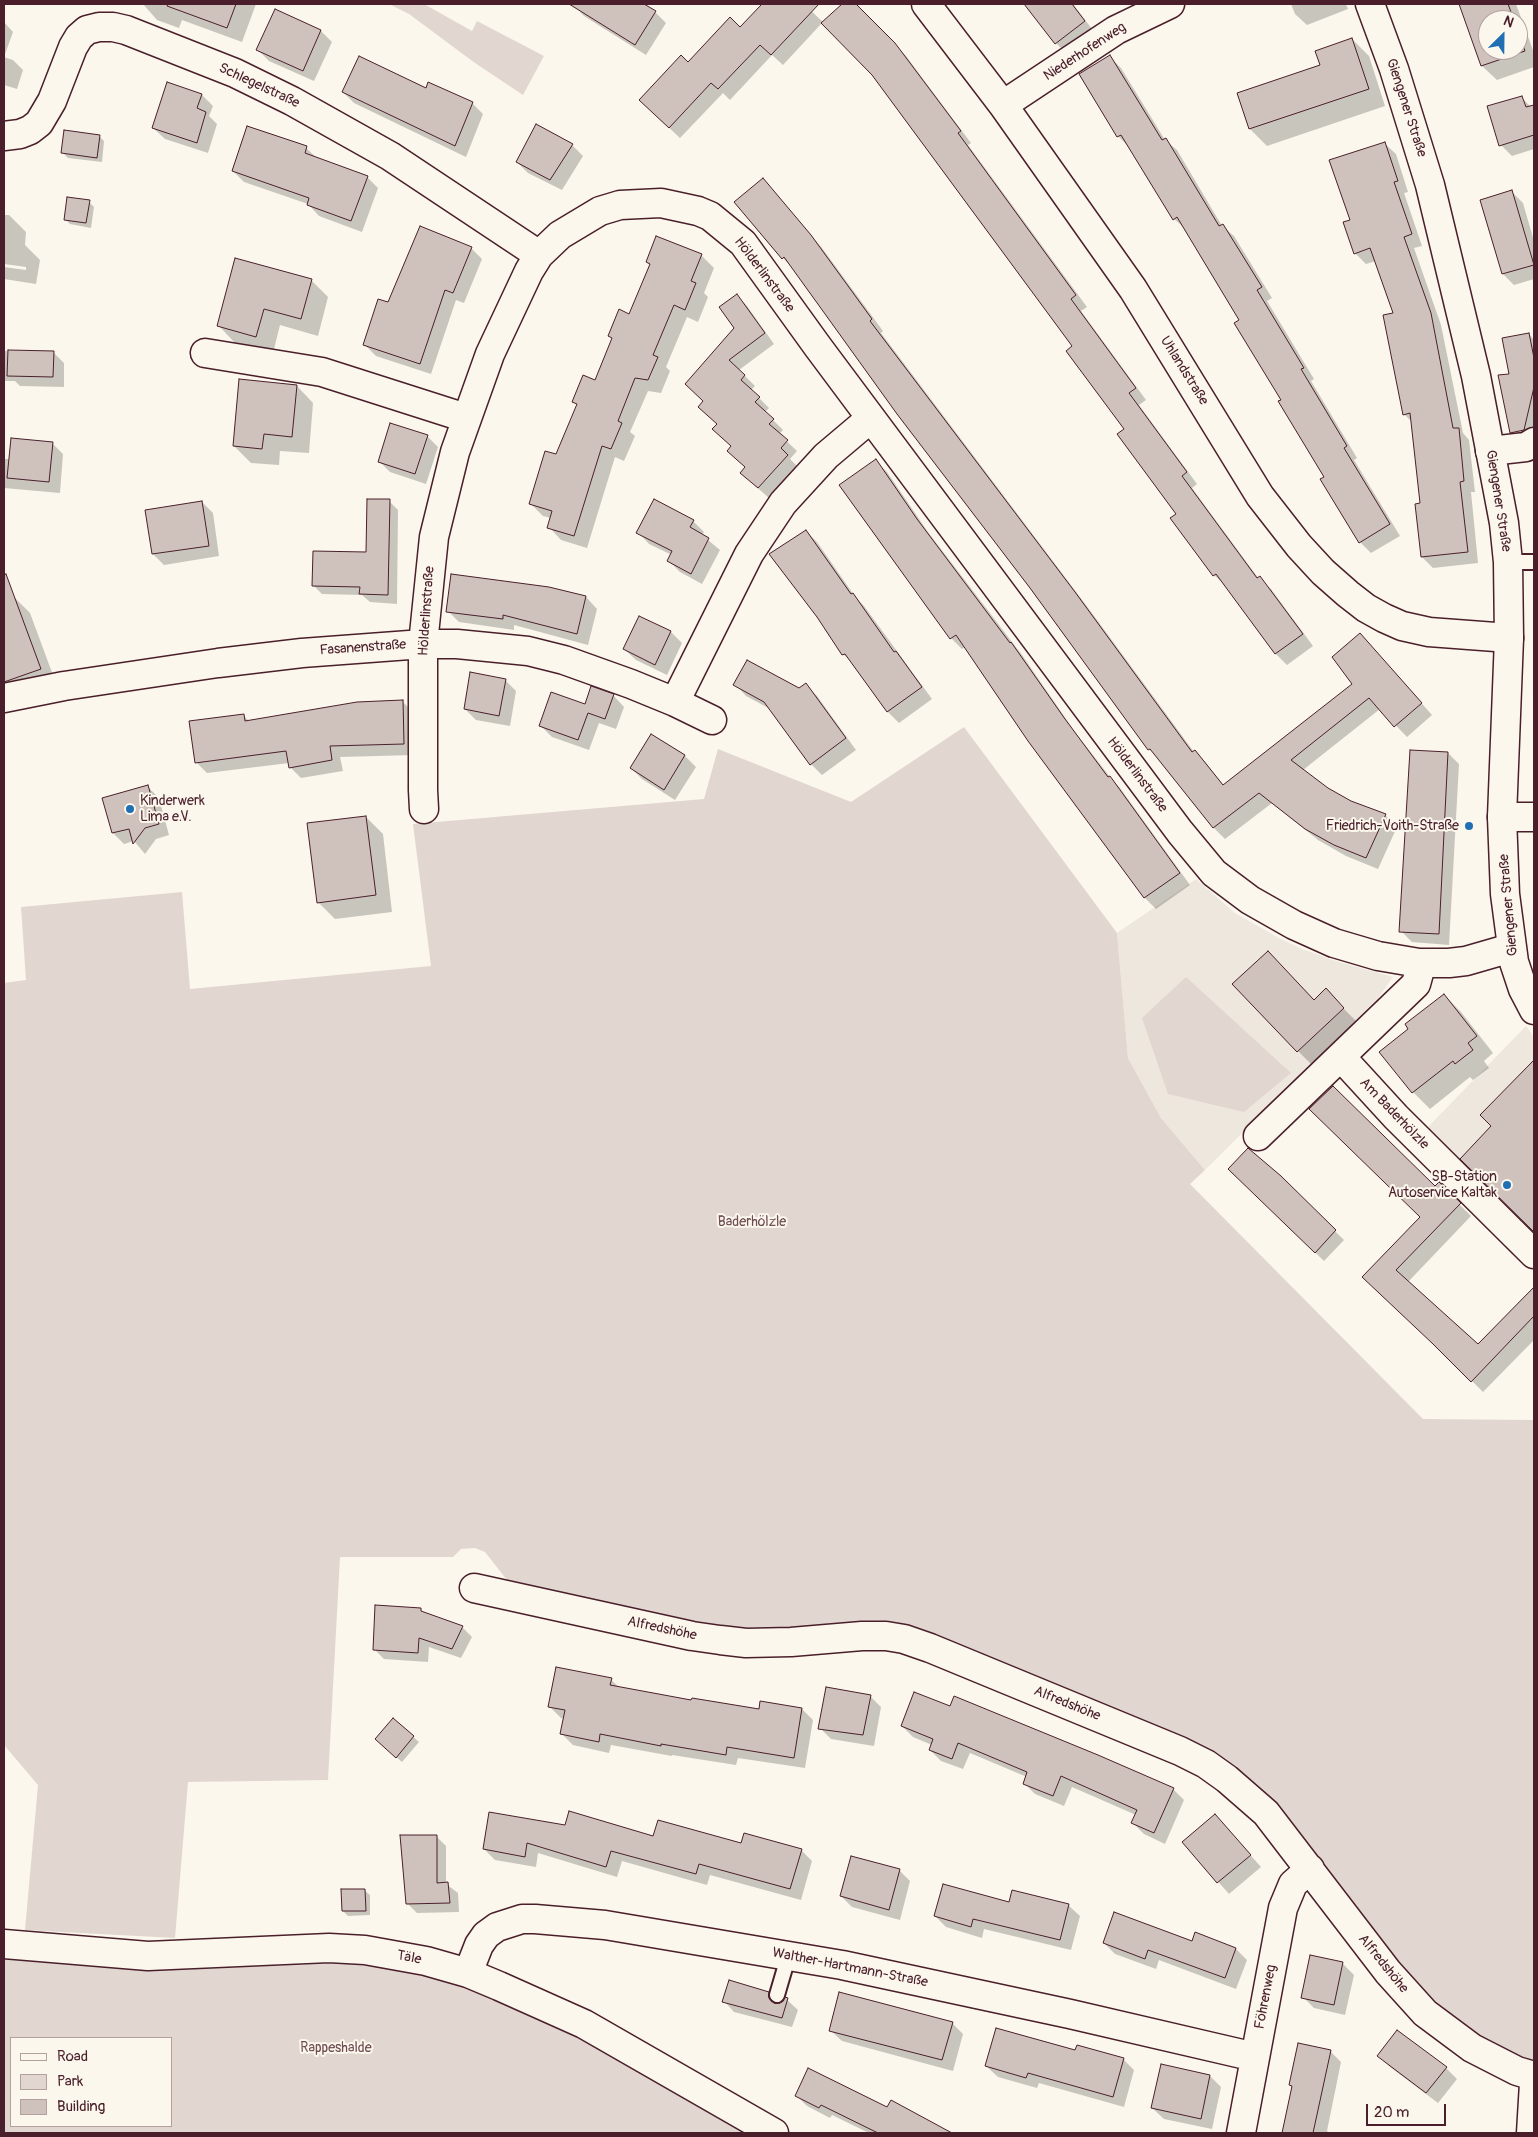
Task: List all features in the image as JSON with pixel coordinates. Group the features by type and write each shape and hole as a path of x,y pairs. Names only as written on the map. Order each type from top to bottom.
{"street":[{"name":"Uhlandstraße","path":"926,4 1003,105 1133,289 1260,496 1299,546 1323,572 1366,608 1402,626 1429,632 1509,638"},
{"name":"Niederhofenweg","path":"1003,105 1116,30 1170,4"},
{"name":"Giengener Straße","path":"1370,4 1394,69 1430,185 1462,313 1504,523 1508,562 1509,638 1502,817 1505,894 1512,948 1520,982 1534,1010"},
{"name":"Schlegelstraße","path":"4,136 20,134 30,130 39,123 52,101 73,47 79,37 87,30 99,27 113,27 126,30 235,73 292,101 390,156 539,255"},
{"name":"Hölderlinstraße","path":"424,809 423,644 434,537 446,482 466,418 506,316 539,255 570,227 600,211 620,205 641,202 661,203 698,211 710,216 743,243 1180,832 1214,872 1250,900 1316,936 1378,956 1419,963 1466,961 1512,948"},
{"path":"205,353 322,372 466,418"},
{"path":"675,702 749,554 778,509 798,484 826,456 871,418"},
{"path":"1490,451 1526,447 1534,442"},
{"name":"Fasanenstraße","path":"4,698 64,686 218,662 302,653 423,644 457,644 528,651 598,670 675,702 712,720"},
{"path":"1502,817 1534,817"},
{"path":"1258,1136 1416,984 1419,963"},
{"name":"Am Baderhölzle","path":"1341,1057 1396,1117 1534,1254"},
{"name":"Alfredshöhe","path":"474,1588 692,1636 720,1640 746,1643 791,1642 836,1637 886,1636 918,1643 1180,1751 1206,1764 1244,1792 1266,1813 1388,1972 1425,2013 1472,2048 1504,2065 1534,2076"},
{"name":"Föhrenweg","path":"1241,2133 1283,1908 1293,1884 1310,1869"},
{"name":"Walther-Hartmann-Straße","path":"468,1973 479,1945 486,1935 497,1927 522,1919 553,1919 605,1925 789,1954 1255,2056"},
{"name":"Täle","path":"4,1944 148,1956 329,1948 395,1955 426,1961 468,1973 538,2002 584,2024 774,2133"},
{"path":"1531,2133 1534,2083"}],"lane":[{"path":"1508,562 1534,562"},
{"path":"777,1995 789,1954"}],"shaded area":[{"path":"1196,879 1235,913 1279,938 1302,949 1339,962 1393,977 1378,998 1205,1170 1161,1118 1128,1058 1117,933"},
{"name":"SB-Station Autoservice Kaltak","path":"1526,1026 1534,1037 1534,1239 1425,1130"}],"green space":[{"path":"389,4 424,4 472,31 477,21 544,56 523,95 475,63 409,14"},
{"name":"Baderhölzle","path":"964,727 1117,933 1128,1058 1161,1118 1205,1170 1190,1184 1423,1419 1534,1420 1534,2066 1498,2053 1418,1991 1275,1807 959,1649 737,1634 522,1592 507,1580 485,1552 475,1548 461,1549 453,1557 340,1557 328,1780 188,1782 175,1938 25,1930 38,1785 4,1745 4,983 26,980 21,907 182,892 190,989 431,966 413,824 704,799 718,749 851,802"},
{"path":"1186,977 1291,1073 1244,1112 1168,1094 1142,1018"},
{"name":"Rappeshalde","path":"4,1959 173,1970 339,1963 407,1970 490,1996 549,2023 639,2070 744,2133 4,2133"}],"building":[{"path":"168,4 236,4 227,28 167,6"},
{"path":"569,4 644,4 656,11 635,45"},
{"path":"762,4 819,4 771,55 760,45 718,89 711,83 669,128 639,100 681,55 688,62 730,17 740,27"},
{"path":"842,4 856,4 895,43 961,131 958,133 1076,295 1071,299 1136,388 1129,393 1187,472 1182,476 1257,578 1260,576 1303,634 1275,654 1216,574 1213,576 1170,518 1176,514 1117,434 1124,429 1066,351 1072,346 872,75 821,23"},
{"path":"1024,4 1072,4 1085,21 1055,44"},
{"path":"1459,4 1508,4 1510,10 1478,10 1478,58"},
{"path":"275,9 321,30 303,71 256,50"},
{"path":"1352,38 1369,89 1249,129 1237,93 1320,65 1315,51"},
{"path":"1110,55 1162,140 1166,138 1219,226 1223,224 1262,287 1257,290 1304,368 1301,369 1347,446 1344,448 1390,524 1359,543 1320,479 1324,477 1278,401 1281,400 1234,323 1239,320 1177,217 1173,220 1121,135 1117,137 1079,74"},
{"path":"359,56 426,88 428,82 473,102 455,146 342,92"},
{"path":"1479,60 1499,60 1481,66"},
{"path":"167,82 202,94 197,108 206,112 197,143 152,128"},
{"path":"1522,96 1526,107 1534,105 1534,135 1499,146 1487,106"},
{"path":"536,124 573,144 550,180 516,162"},
{"path":"247,126 307,146 305,153 368,176 351,221 307,205 309,198 232,171"},
{"path":"64,130 100,135 97,158 61,153"},
{"path":"1385,142 1398,181 1394,182 1412,234 1404,237 1431,313 1453,428 1459,428 1464,481 1460,482 1468,552 1421,557 1415,504 1420,503 1410,413 1403,415 1383,315 1393,313 1370,248 1354,254 1343,222 1350,220 1329,160"},
{"path":"763,178 811,235 872,319 870,321 1075,592 1192,752 1195,750 1223,785 1352,684 1332,657 1360,633 1422,703 1394,727 1369,698 1291,760 1328,788 1351,801 1386,814 1366,858 1334,845 1305,829 1259,793 1213,828 1150,749 1148,750 1030,588 897,414 784,257 782,259 734,202"},
{"path":"1512,190 1534,265 1502,274 1480,200"},
{"path":"67,197 90,200 86,223 64,220"},
{"path":"420,226 472,247 453,293 445,290 420,364 363,345 378,299 388,302"},
{"path":"656,236 702,254 691,281 696,283 685,310 674,305 653,355 658,357 648,380 635,378 618,421 622,423 611,449 602,446 574,536 547,528 552,511 529,504 545,451 556,454 577,404 572,402 583,375 595,380 612,338 608,336 619,309 629,314 650,264 646,262"},
{"path":"235,258 312,279 301,319 264,309 256,337 217,326"},
{"path":"737,294 765,333 729,360 745,375 741,380 760,397 755,402 774,419 769,424 788,440 781,448 788,455 758,488 740,473 745,467 727,451 731,446 712,429 717,424 698,407 703,401 685,384 734,328 719,307"},
{"path":"1529,333 1534,358 1534,387 1524,430 1510,433 1498,375 1509,374 1502,338"},
{"path":"8,350 54,351 53,377 7,376"},
{"path":"239,379 297,385 292,437 264,434 262,449 233,446"},
{"path":"390,423 428,435 415,474 378,462"},
{"path":"11,438 53,442 49,482 7,478"},
{"path":"876,459 917,519 1011,642 1065,719 1108,777 1110,776 1180,873 1144,898 1028,741 956,635 950,639 839,485"},
{"path":"367,499 390,499 388,595 359,594 360,587 312,586 313,551 366,552"},
{"path":"654,499 694,520 690,527 709,538 691,574 667,561 672,551 636,533"},
{"path":"202,501 209,546 152,554 145,510"},
{"path":"806,530 851,594 853,593 894,652 896,651 922,687 887,712 845,654 842,655 817,617 769,554"},
{"path":"6,574 41,669 4,682 4,575"},
{"path":"451,574 549,587 586,596 577,634 503,615 503,619 446,612"},
{"path":"639,616 671,631 655,665 623,649"},
{"path":"747,660 799,688 806,683 846,738 810,765 764,702 733,685"},
{"path":"470,672 506,679 499,716 464,709"},
{"path":"591,686 614,694 605,719 588,713 578,740 539,726 551,692 585,704"},
{"path":"403,700 404,744 330,746 332,760 289,768 286,751 195,763 189,721 244,714 245,721 357,702"},
{"path":"651,734 685,755 664,790 630,768"},
{"path":"1410,750 1448,752 1439,934 1399,932"},
{"name":"Kinderwerk Lima e.V.","path":"148,785 159,824 145,828 133,844 129,829 112,833 102,798"},
{"path":"366,816 376,895 317,903 307,823"},
{"path":"1268,951 1314,1000 1326,988 1344,1008 1297,1052 1232,984"},
{"path":"1444,994 1477,1036 1468,1043 1473,1050 1455,1064 1453,1061 1412,1093 1379,1052 1408,1029 1405,1024"},
{"path":"1534,1060 1534,1232 1460,1159 1491,1126 1480,1115"},
{"path":"1333,1086 1435,1186 1439,1182 1461,1203 1396,1270 1478,1344 1534,1287 1534,1316 1471,1382 1362,1277 1420,1217 1309,1109"},
{"path":"1248,1148 1281,1176 1336,1230 1315,1253 1228,1169"},
{"path":"375,1605 421,1608 421,1611 463,1626 452,1649 419,1638 418,1653 373,1650"},
{"path":"556,1667 612,1678 610,1685 691,1700 692,1698 759,1709 760,1701 802,1708 794,1758 727,1747 726,1755 661,1744 661,1746 600,1734 599,1742 560,1734 565,1710 548,1707"},
{"path":"826,1687 871,1695 863,1735 818,1729"},
{"path":"914,1692 950,1706 954,1696 1174,1788 1154,1833 1131,1823 1137,1810 1061,1776 1053,1796 1023,1784 1027,1772 958,1743 952,1759 929,1750 933,1739 901,1726"},
{"path":"393,1718 414,1736 396,1758 375,1739"},
{"path":"569,1811 653,1836 658,1820 741,1843 744,1833 802,1849 790,1889 699,1864 696,1874 611,1851 606,1867 527,1843 525,1857 483,1849 489,1812 565,1825"},
{"path":"1215,1814 1251,1855 1217,1883 1182,1842"},
{"path":"400,1835 437,1835 437,1883 448,1882 450,1903 406,1904"},
{"path":"851,1856 900,1869 889,1910 840,1896"},
{"path":"943,1884 1009,1902 1012,1890 1069,1904 1060,1940 973,1919 971,1927 934,1916"},
{"path":"341,1889 365,1889 366,1911 342,1911"},
{"path":"1114,1912 1192,1941 1195,1932 1236,1948 1225,1978 1148,1950 1145,1959 1103,1943"},
{"path":"1310,1955 1343,1962 1334,2005 1301,1998"},
{"path":"729,1980 769,1992 769,1998 774,2003 780,2003 785,1997 788,1998 782,2018 722,2002"},
{"path":"839,1992 953,2022 942,2060 829,2031"},
{"path":"996,2028 1075,2050 1077,2045 1124,2058 1113,2097 1028,2073 1026,2078 985,2066"},
{"path":"1397,2030 1447,2067 1426,2093 1377,2056"},
{"path":"1298,2043 1331,2050 1313,2133 1282,2133 1292,2086 1289,2085"},
{"path":"1161,2064 1210,2075 1201,2119 1151,2108"},
{"path":"808,2068 887,2107 891,2100 952,2133 878,2133 821,2105 819,2108 795,2096"}],"place":[{"name":"Kinderwerk Lima e.V.","path":"130,809"},
{"name":"Friedrich-Voith-Straße","path":"1469,826"},
{"name":"SB-Station Autoservice Kaltak","path":"1507,1185"}]}
